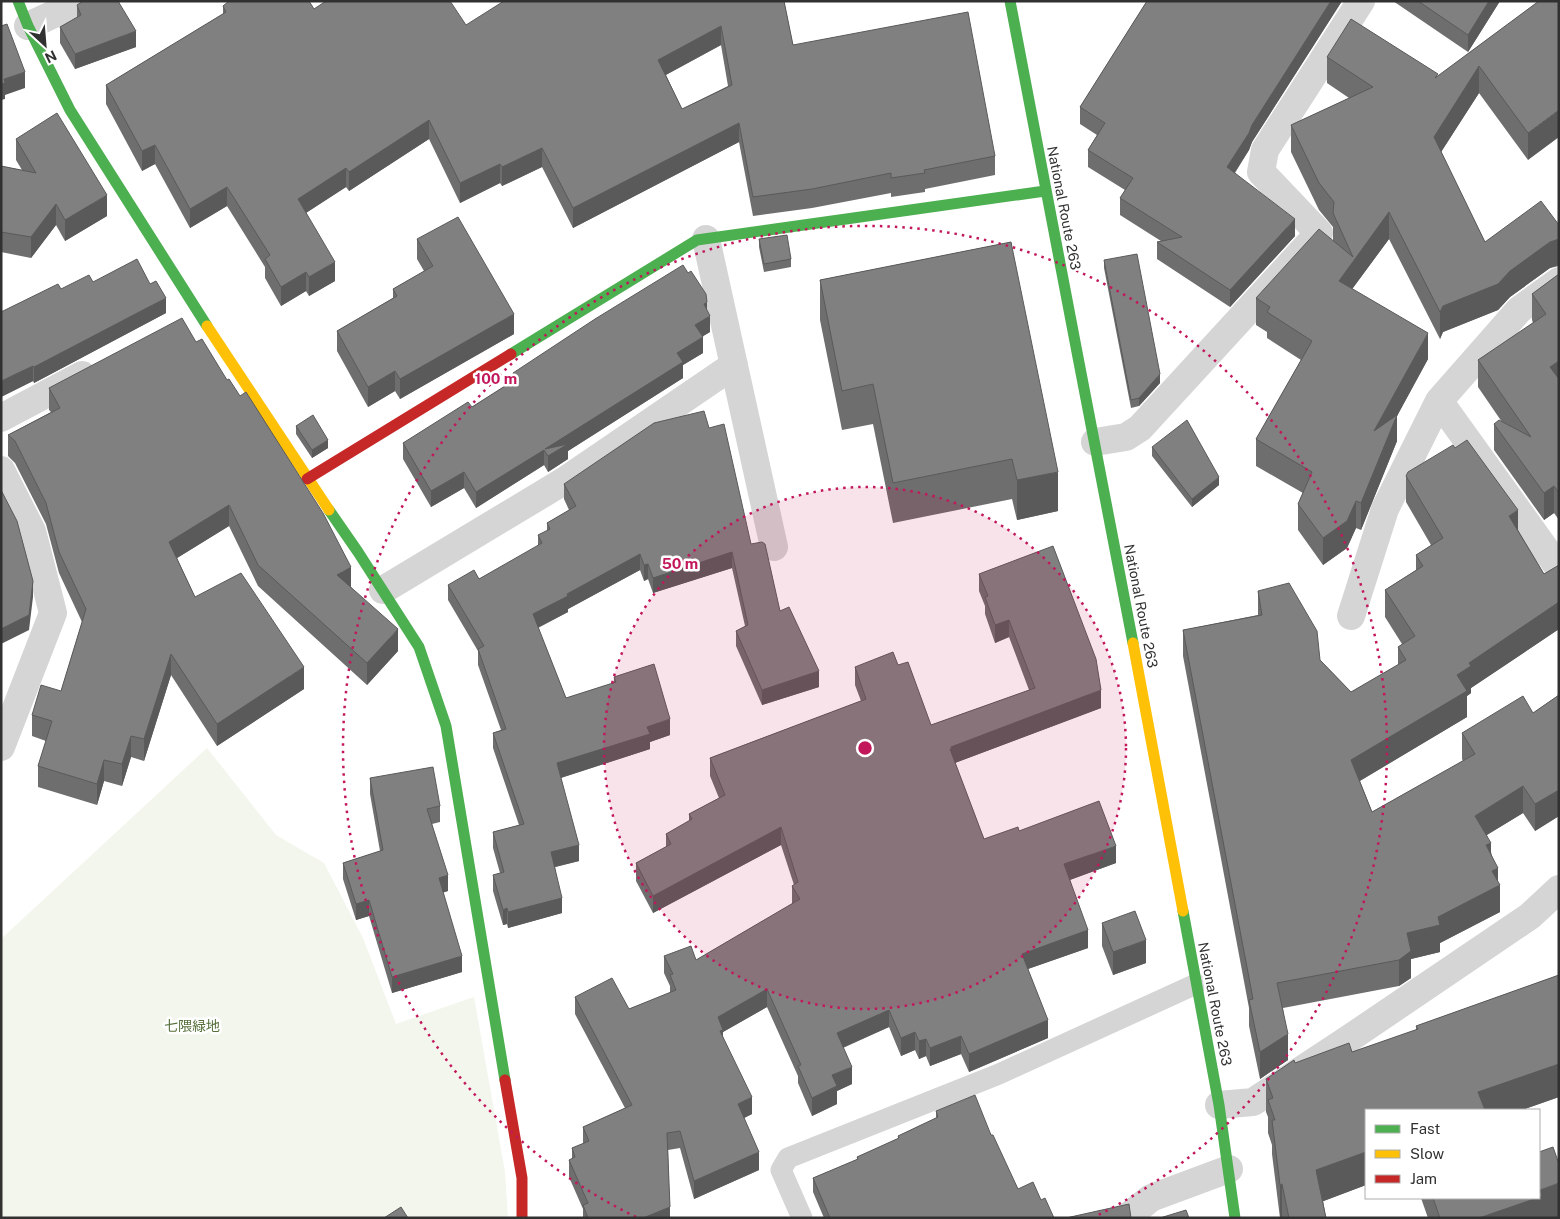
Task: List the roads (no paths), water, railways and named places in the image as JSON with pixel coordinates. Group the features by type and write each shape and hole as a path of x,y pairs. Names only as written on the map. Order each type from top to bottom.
{"main road":[{"name":"National Route 263","path":"1010,1 1219,1105 1235,1218"},
{"path":"23,13 70,110 198,313 307,479 358,552 419,647 446,726 522,1178 522,1218"},
{"path":"307,479 697,240 1045,191"}],"street":[{"path":"23,13 82,1"},
{"path":"1095,442 1126,437 1140,428 1319,232 1261,172 1265,150 1360,1"},
{"path":"706,239 774,547"},
{"path":"1351,616 1385,509 1439,401 1519,310 1559,281"},
{"path":"173,327 198,313"},
{"path":"1,418 104,363"},
{"path":"383,590 564,481 734,365"},
{"path":"1439,401 1559,568"},
{"path":"1,470 32,530 53,613 1,747"},
{"path":"1219,1105 1253,1102 1530,916 1559,889"},
{"path":"1126,1218 1151,1198 1229,1169"}],"lane":[{"path":"802,1218 781,1170 788,1158 998,1074 1196,984"}],"park label":[{"name":"七隈緑地","path":"192,1026"}]}
